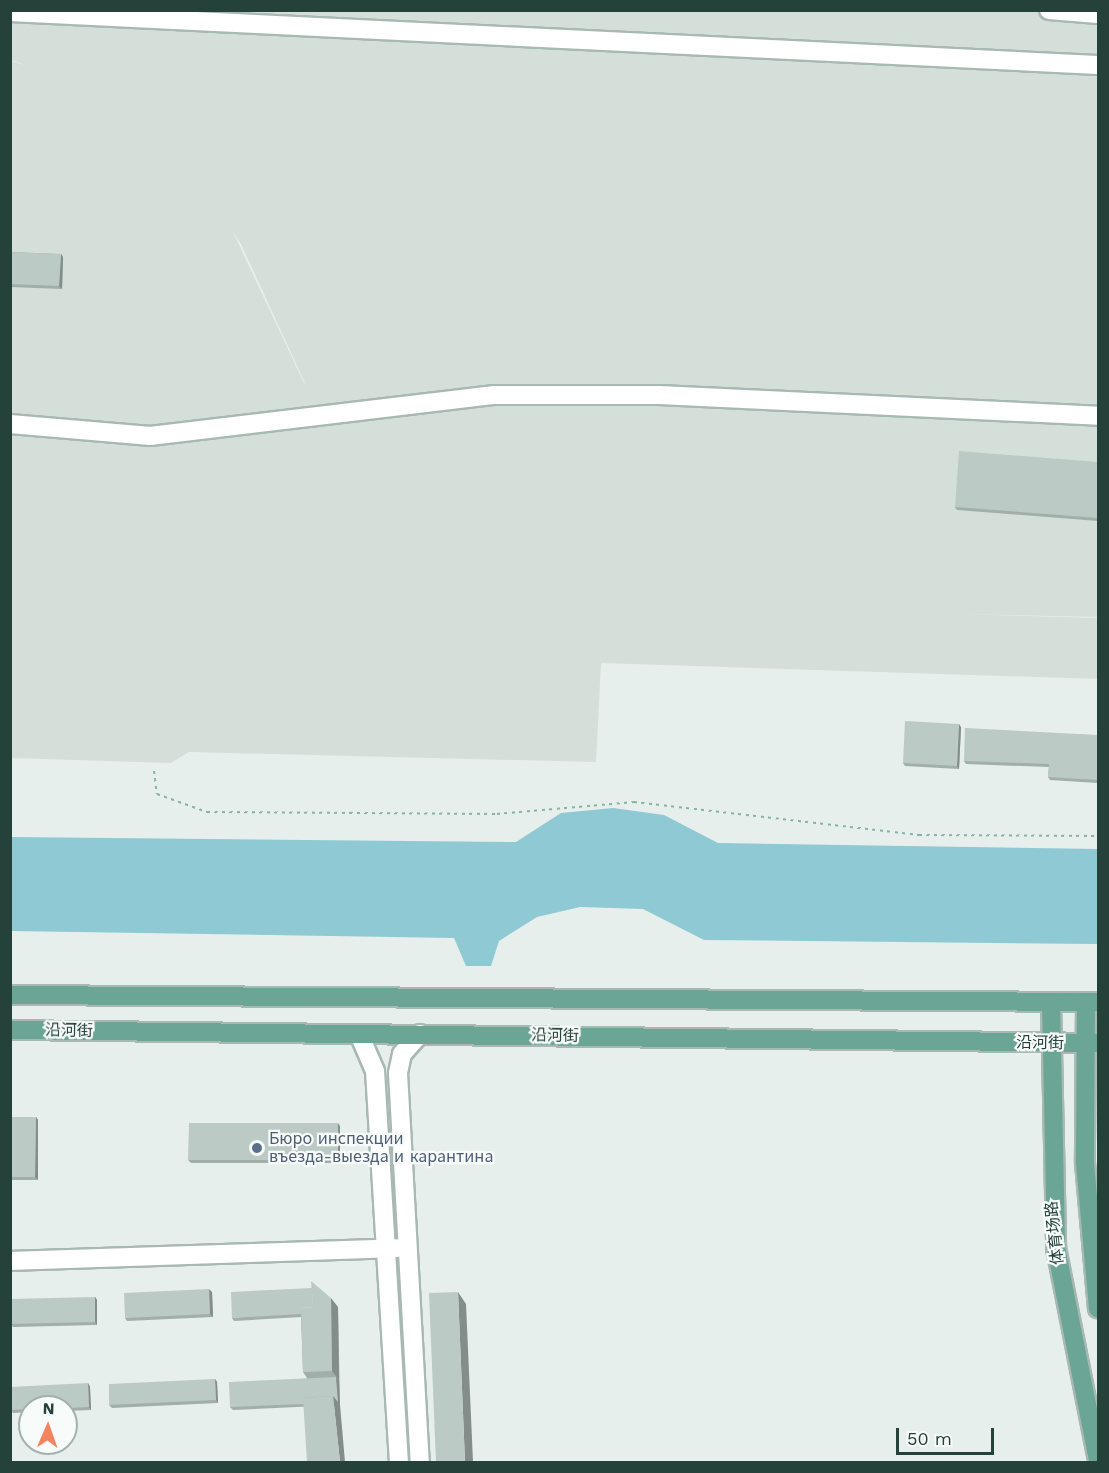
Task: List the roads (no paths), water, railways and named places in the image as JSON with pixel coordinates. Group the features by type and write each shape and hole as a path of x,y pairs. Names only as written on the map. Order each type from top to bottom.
{"main road":[{"path":"10,995 1092,1002 1085,1163 1098,1308"},
{"name":"体育场路","path":"1051,1002 1050,1043 1056,1248 1098,1460"},
{"name":"沿河街","path":"10,1030 1091,1043"}],"street":[{"path":"1049,10 1098,14"},
{"path":"10,12 1098,65"},
{"path":"10,424 150,436 507,395 659,394 1098,416"},
{"path":"359,1034 375,1071 399,1462"},
{"path":"420,1035 402,1054 398,1073 420,1462"},
{"path":"10,1261 408,1248"}],"water":[{"path":"613,808 664,815 718,843 1098,849 1098,944 704,940 643,909 580,907 537,917 499,941 491,966 466,966 454,938 11,931 11,837 516,842 561,813"}],"place":[{"name":"Бюро инспекции въезда-выезда и карантина","path":"257,1148"}]}
